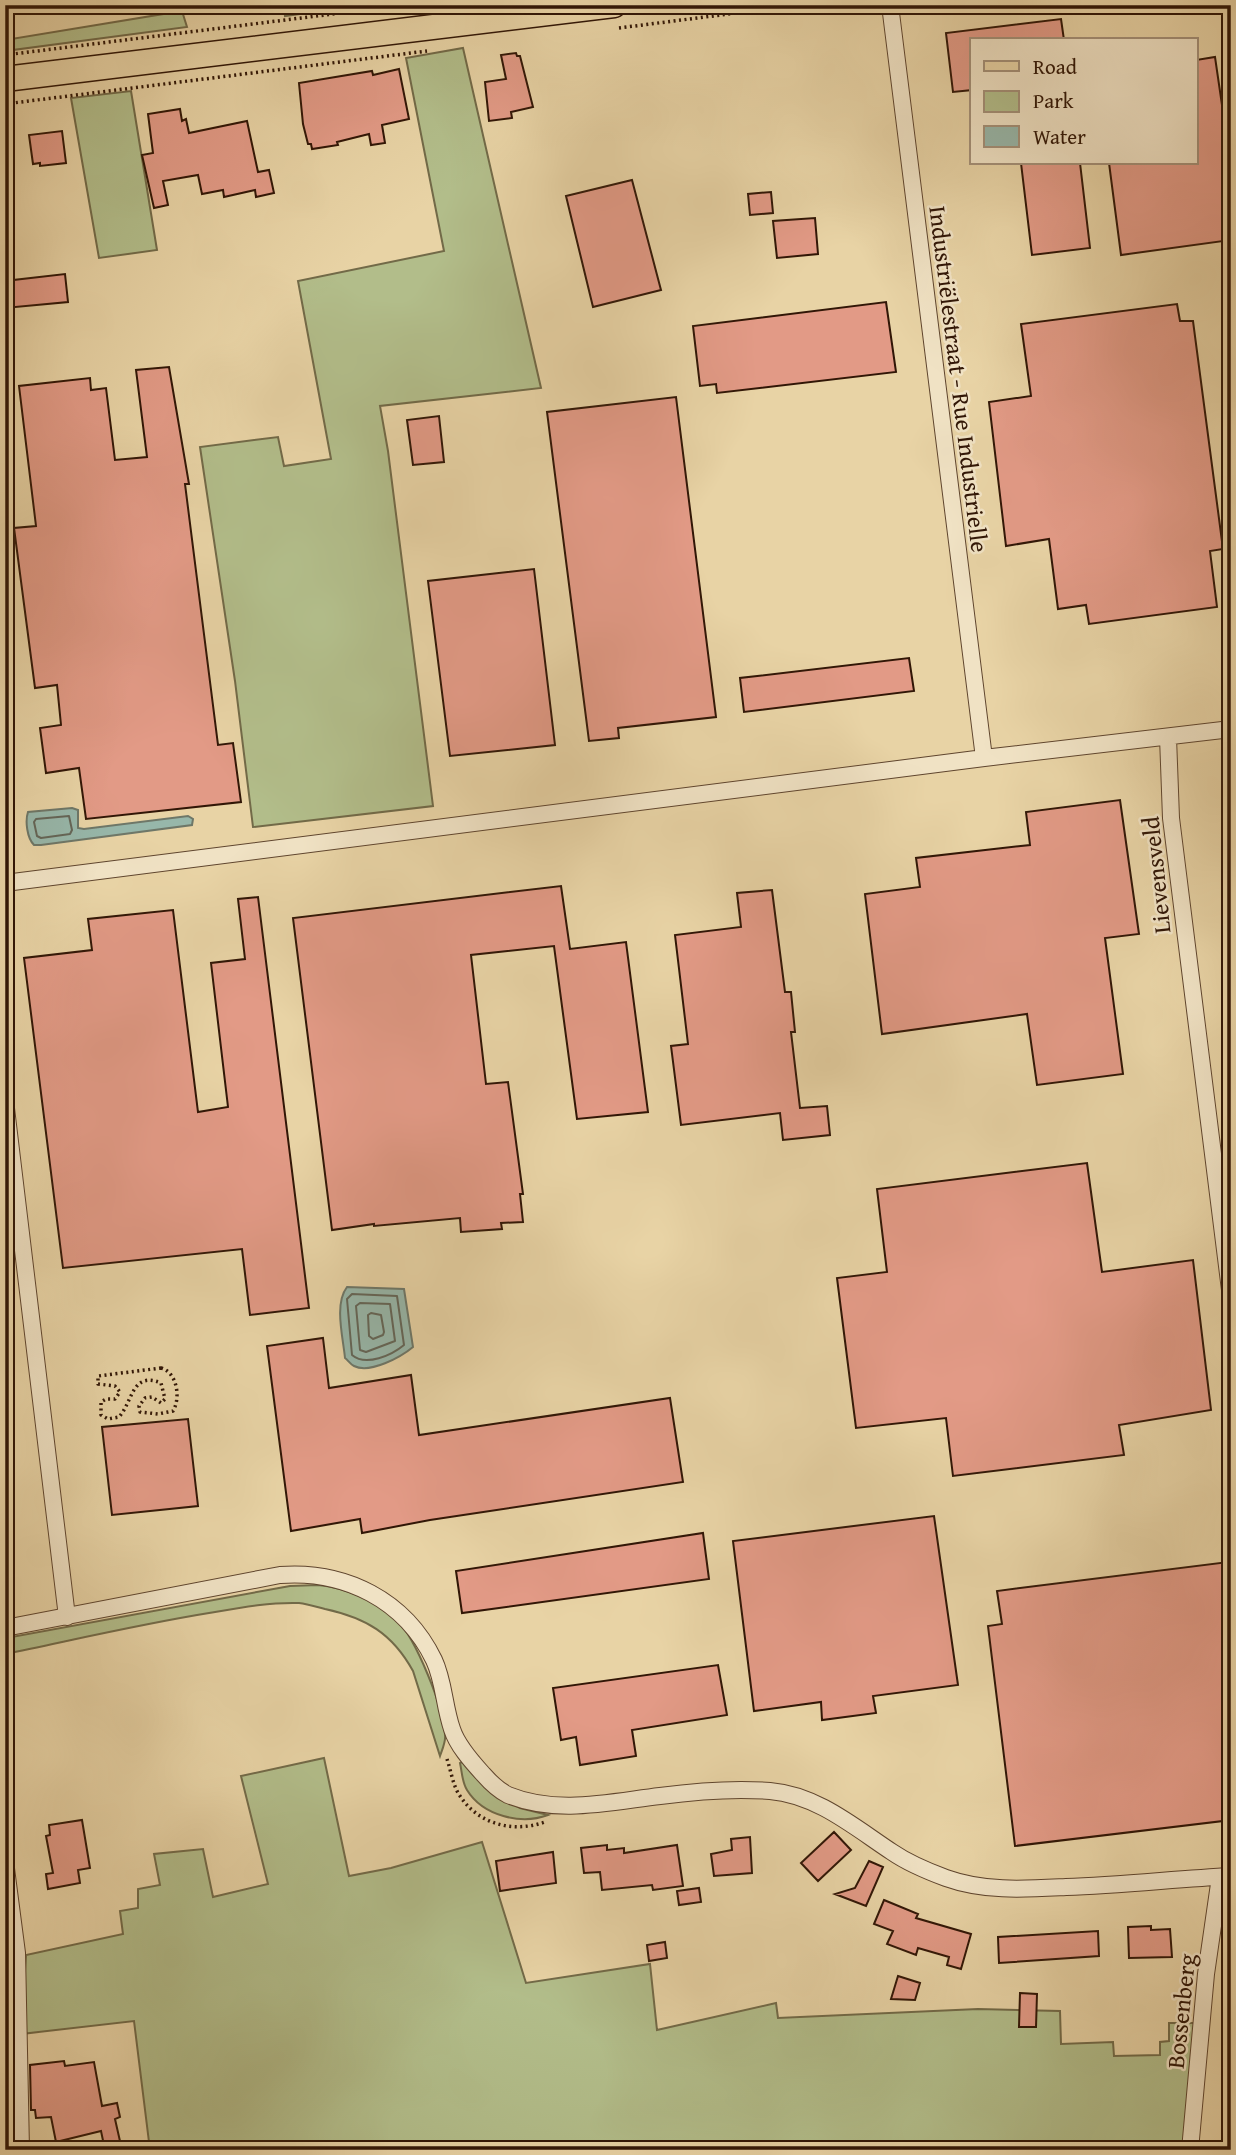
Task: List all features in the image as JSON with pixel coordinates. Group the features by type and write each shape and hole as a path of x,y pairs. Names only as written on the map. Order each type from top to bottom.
{"main road":[{"path":"5,79 611,17"}],"street":[{"name":"Industriëlestraat - Rue Industrielle","path":"890,5 984,758"},
{"path":"5,883 1231,729"},
{"name":"Lievensveld","path":"1168,737 1171,818 1231,1298"},
{"path":"5,1100 67,1617"},
{"path":"5,1628 280,1576 326,1576 358,1586 390,1605 404,1617 434,1661 456,1739 496,1788 508,1795 536,1803 575,1807 710,1790 788,1794 807,1800 847,1820 908,1862 946,1878 984,1888 1049,1888 1225,1876"},
{"path":"5,1861 17,1953 21,2150"},
{"name":"Bossenberg","path":"1190,2150 1206,1974 1225,1876"}],"path":[{"path":"5,55 405,5"},
{"path":"611,17 799,5"},
{"path":"5,104 429,51"},
{"path":"165,1369 173,1376 177,1405 173,1411 165,1414 140,1412 139,1406 145,1398 152,1396 161,1403 165,1399 161,1383 148,1380 137,1385 119,1417 103,1418 100,1413 101,1402 116,1399 120,1392 116,1386 98,1384 97,1376 165,1369"}],"green space":[{"path":"284,5 364,5 285,16"},
{"path":"182,11 187,27 5,51 5,40"},
{"path":"463,48 541,388 380,406 433,806 253,827 235,681 200,447 278,437 284,466 331,459 298,281 444,251 406,58"},
{"path":"131,91 157,250 99,258 71,98"},
{"path":"318,1585 349,1592 370,1601 389,1613 404,1629 420,1658 440,1708 445,1738 440,1756 413,1671 396,1647 377,1629 353,1617 309,1605 276,1603 231,1609 5,1654 6,1638 290,1586"},
{"path":"324,1758 349,1876 391,1868 482,1842 526,1983 650,1964 657,2030 776,2003 778,2018 978,2009 1060,2011 1061,2044 1113,2042 1114,2056 1160,2055 1160,2042 1169,2041 1169,2023 1198,2023 1186,2150 150,2150 134,2021 21,2034 26,1955 123,1934 120,1911 138,1908 138,1889 160,1885 154,1854 203,1849 213,1897 268,1884 241,1776"},
{"path":"464,1761 500,1796 520,1808 548,1815 515,1818 503,1816 483,1806 465,1787 460,1763"}],"water":[{"path":"72,808 78,810 78,828 84,829 188,816 193,819 192,825 34,845 27,829 28,812"},
{"path":"347,1287 404,1289 413,1347 393,1360 377,1366 361,1368 351,1364 345,1358 340,1321 341,1302"}],"building":[{"path":"1061,19 1064,38 970,38 970,90 953,92 946,33"},
{"path":"516,53 520,56 533,107 511,112 512,118 489,121 485,82 506,79 501,55"},
{"path":"1215,57 1223,112 1231,111 1231,240 1121,255 1109,164 1198,164 1198,60"},
{"path":"399,69 409,119 382,125 385,143 371,145 369,134 337,142 338,145 312,149 303,124 299,83 372,71 373,75"},
{"path":"180,109 182,121 186,119 189,133 247,121 258,172 269,170 274,193 256,197 255,190 224,197 223,190 202,194 198,175 163,181 168,205 154,208 142,155 153,153 148,114"},
{"path":"62,131 66,163 40,166 40,163 33,164 29,135"},
{"path":"1021,164 1080,164 1090,248 1032,255"},
{"path":"632,180 661,290 593,307 566,196"},
{"path":"771,192 773,213 750,215 748,194"},
{"path":"815,218 818,254 777,258 773,221"},
{"path":"65,274 68,302 5,308 5,281"},
{"path":"886,302 896,372 717,393 716,384 700,386 693,326"},
{"path":"1177,304 1180,321 1193,321 1223,549 1210,551 1217,607 1089,624 1086,605 1058,609 1049,539 1006,546 989,402 1031,396 1021,324"},
{"path":"169,367 189,484 185,484 218,745 233,743 241,802 86,819 79,768 46,773 40,728 61,725 57,685 35,688 14,528 36,526 19,386 90,378 91,390 106,388 115,460 147,457 136,370"},
{"path":"676,397 716,717 618,728 619,738 589,741 547,412"},
{"path":"439,416 444,462 413,465 407,420"},
{"path":"534,569 555,745 450,756 428,581"},
{"path":"909,658 914,691 744,712 740,678"},
{"path":"1120,800 1139,934 1105,938 1123,1074 1037,1085 1027,1014 882,1034 865,894 920,887 916,858 1030,845 1026,812"},
{"path":"561,886 570,949 626,942 648,1112 577,1119 554,946 471,955 486,1084 508,1082 523,1194 520,1194 523,1222 501,1223 502,1229 461,1232 460,1218 332,1230 293,918"},
{"path":"772,890 785,992 791,992 795,1032 791,1032 800,1108 827,1106 830,1135 783,1140 780,1113 681,1125 671,1046 688,1044 675,935 741,927 737,893"},
{"path":"258,897 309,1308 250,1315 242,1249 63,1268 24,958 92,950 88,919 173,910 198,1112 228,1107 211,963 245,959 238,899"},
{"path":"1087,1163 1102,1272 1193,1260 1211,1410 1119,1425 1124,1455 953,1476 946,1418 856,1428 837,1278 887,1272 877,1189"},
{"path":"323,1338 329,1388 411,1375 419,1435 670,1398 683,1482 430,1520 362,1533 360,1519 291,1531 267,1346"},
{"path":"188,1419 198,1506 112,1515 102,1427"},
{"path":"934,1516 958,1685 873,1696 876,1713 822,1720 821,1702 754,1711 733,1541"},
{"path":"703,1533 709,1579 462,1613 456,1571"},
{"path":"1228,1562 1231,1582 1231,1820 1015,1846 988,1626 1002,1624 997,1591"},
{"path":"718,1665 727,1715 632,1730 636,1756 580,1765 576,1737 561,1740 553,1688"},
{"path":"82,1820 90,1868 78,1870 80,1883 48,1889 46,1874 53,1873 46,1836 50,1835 49,1825"},
{"path":"834,1832 851,1850 818,1881 801,1863"},
{"path":"750,1837 752,1873 714,1876 711,1854 732,1850 731,1839"},
{"path":"607,1845 607,1850 624,1848 624,1853 677,1845 683,1886 653,1890 652,1885 602,1890 600,1872 584,1873 581,1848"},
{"path":"553,1852 556,1883 500,1891 496,1861"},
{"path":"869,1861 883,1867 866,1906 835,1894 855,1888"},
{"path":"699,1888 701,1902 679,1905 677,1891"},
{"path":"884,1900 918,1914 916,1918 971,1934 961,1969 947,1965 949,1957 918,1948 916,1955 887,1944 893,1931 874,1924"},
{"path":"1151,1926 1151,1930 1170,1929 1172,1957 1129,1958 1128,1927"},
{"path":"1098,1931 1099,1956 999,1963 998,1937"},
{"path":"665,1942 667,1958 649,1961 647,1945"},
{"path":"898,1976 920,1983 915,2000 891,1999"},
{"path":"1020,1993 1037,1994 1036,2027 1019,2027"},
{"path":"64,2061 65,2066 94,2062 102,2106 117,2103 120,2117 115,2119 122,2150 105,2150 101,2131 56,2142 51,2117 36,2118 35,2110 31,2110 30,2065"}]}
